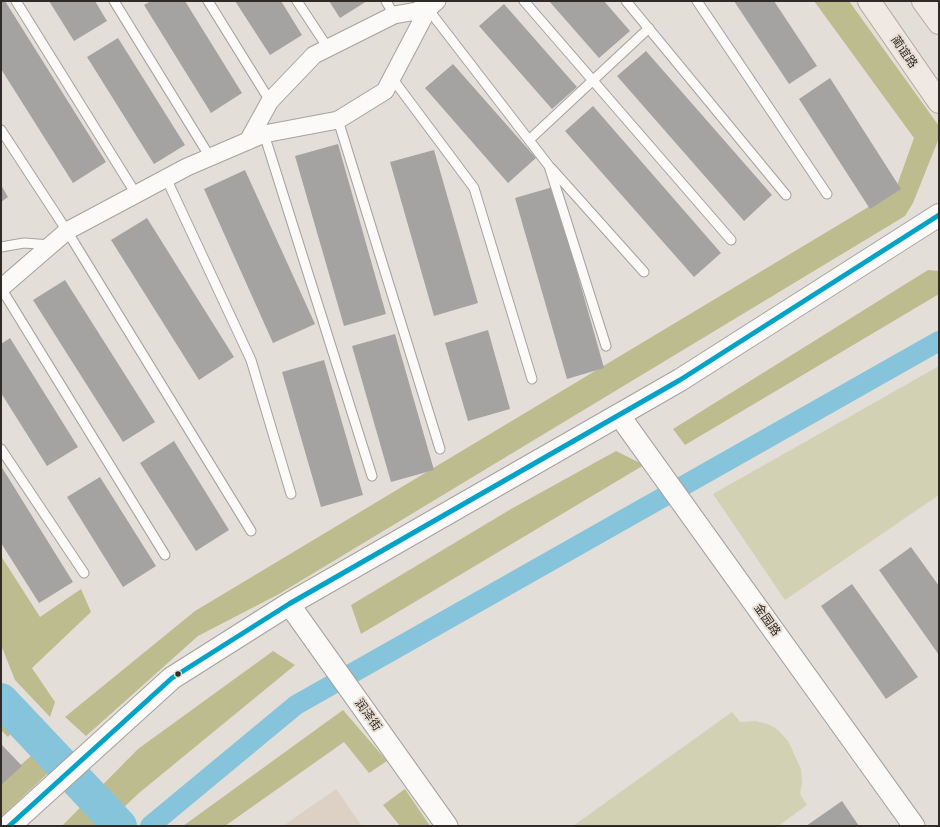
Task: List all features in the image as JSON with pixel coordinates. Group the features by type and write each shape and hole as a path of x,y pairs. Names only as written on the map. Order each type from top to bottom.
{"main road":[{"name":"蔺谊路","path":"869,1 939,102"},
{"path":"923,1 939,23"},
{"path":"9,826 172,678 289,604 680,380 939,215"}],"street":[{"path":"248,141 270,101 314,54 328,48 390,8 429,4"},
{"path":"1,288 67,231 166,178 264,134 338,120 385,91 429,4"},
{"name":"金园路","path":"619,415 692,514 914,826"},
{"name":"润泽街","path":"289,604 447,826"}],"lane":[{"path":"16,1 136,194"},
{"path":"114,1 210,157"},
{"path":"208,1 270,101"},
{"path":"297,1 328,48"},
{"path":"524,1 731,240"},
{"path":"626,1 786,195"},
{"path":"697,1 827,194"},
{"path":"429,4 549,166 644,272"},
{"path":"529,140 649,28"},
{"path":"392,78 474,188 532,379"},
{"path":"338,120 440,449"},
{"path":"1,130 67,231 251,531"},
{"path":"264,134 372,476"},
{"path":"549,166 606,346"},
{"path":"166,178 251,360 291,494"},
{"path":"1,247 24,243 51,245"},
{"path":"1,288 165,555"},
{"path":"1,449 84,573"}],"shaded area":[{"path":"814,1 849,1 939,126 939,138 913,203 905,216 279,594 198,636 86,736 65,717 195,611 895,191 914,138"},
{"path":"928,270 939,271 939,294 685,445 673,429"},
{"path":"616,451 644,465 361,634 351,605 511,509"},
{"path":"1,556 40,617 81,589 91,612 32,668 55,702 50,717 15,680 1,645"},
{"path":"273,651 295,665 139,793 104,826 62,826 138,749"},
{"path":"1,692 23,718 8,737 1,730"},
{"path":"343,710 387,761 369,773 344,742 225,826 183,826"},
{"path":"46,743 61,761 1,817 1,782"},
{"path":"336,789 362,826 283,826"},
{"path":"405,789 430,826 400,826 383,805"}],"green space":[{"path":"939,366 939,495 785,600 713,494"},
{"path":"732,712 740,722 755,721 768,724 778,730 788,741 801,769 802,783 800,794 807,805 778,826 573,826"}],"building":[{"path":"5,1 106,162 73,183 1,69 1,2"},
{"path":"49,1 95,1 107,21 74,41"},
{"path":"151,1 185,1 242,93 211,113 144,5"},
{"path":"235,1 281,1 302,35 270,55"},
{"path":"329,1 367,1 340,18"},
{"path":"549,1 604,1 630,31 599,58"},
{"path":"734,1 774,1 817,66 789,84"},
{"path":"504,4 577,87 552,109 479,26"},
{"path":"118,38 185,145 154,164 87,57"},
{"path":"646,51 772,195 744,221 617,76"},
{"path":"453,64 536,158 508,183 425,88"},
{"path":"830,78 901,189 870,209 799,99"},
{"path":"593,106 721,253 694,277 565,131"},
{"path":"338,144 386,314 344,326 295,156"},
{"path":"434,150 478,303 434,316 390,162"},
{"path":"245,170 315,324 273,343 204,189"},
{"path":"1,185 8,197 1,202"},
{"path":"553,187 604,368 567,379 515,198"},
{"path":"147,218 234,357 199,380 111,240"},
{"path":"65,280 155,422 123,442 33,300"},
{"path":"488,330 510,409 468,421 445,343"},
{"path":"395,334 434,470 391,482 352,346"},
{"path":"10,338 78,447 47,466 1,393 1,344"},
{"path":"324,360 363,495 321,507 282,372"},
{"path":"174,441 229,530 196,551 140,463"},
{"path":"1,466 73,582 39,603 1,543"},
{"path":"100,477 156,566 123,587 67,497"},
{"path":"911,547 939,586 939,655 879,570"},
{"path":"852,584 918,677 886,699 821,606"},
{"path":"1,744 22,766 1,785"},
{"path":"842,801 859,826 806,826"}],"waterway":[{"path":"150,826 296,705 939,341"},
{"path":"1,700 120,826"}],"transit line":[{"path":"9,826 172,678 289,604 680,380 939,215"}]}
